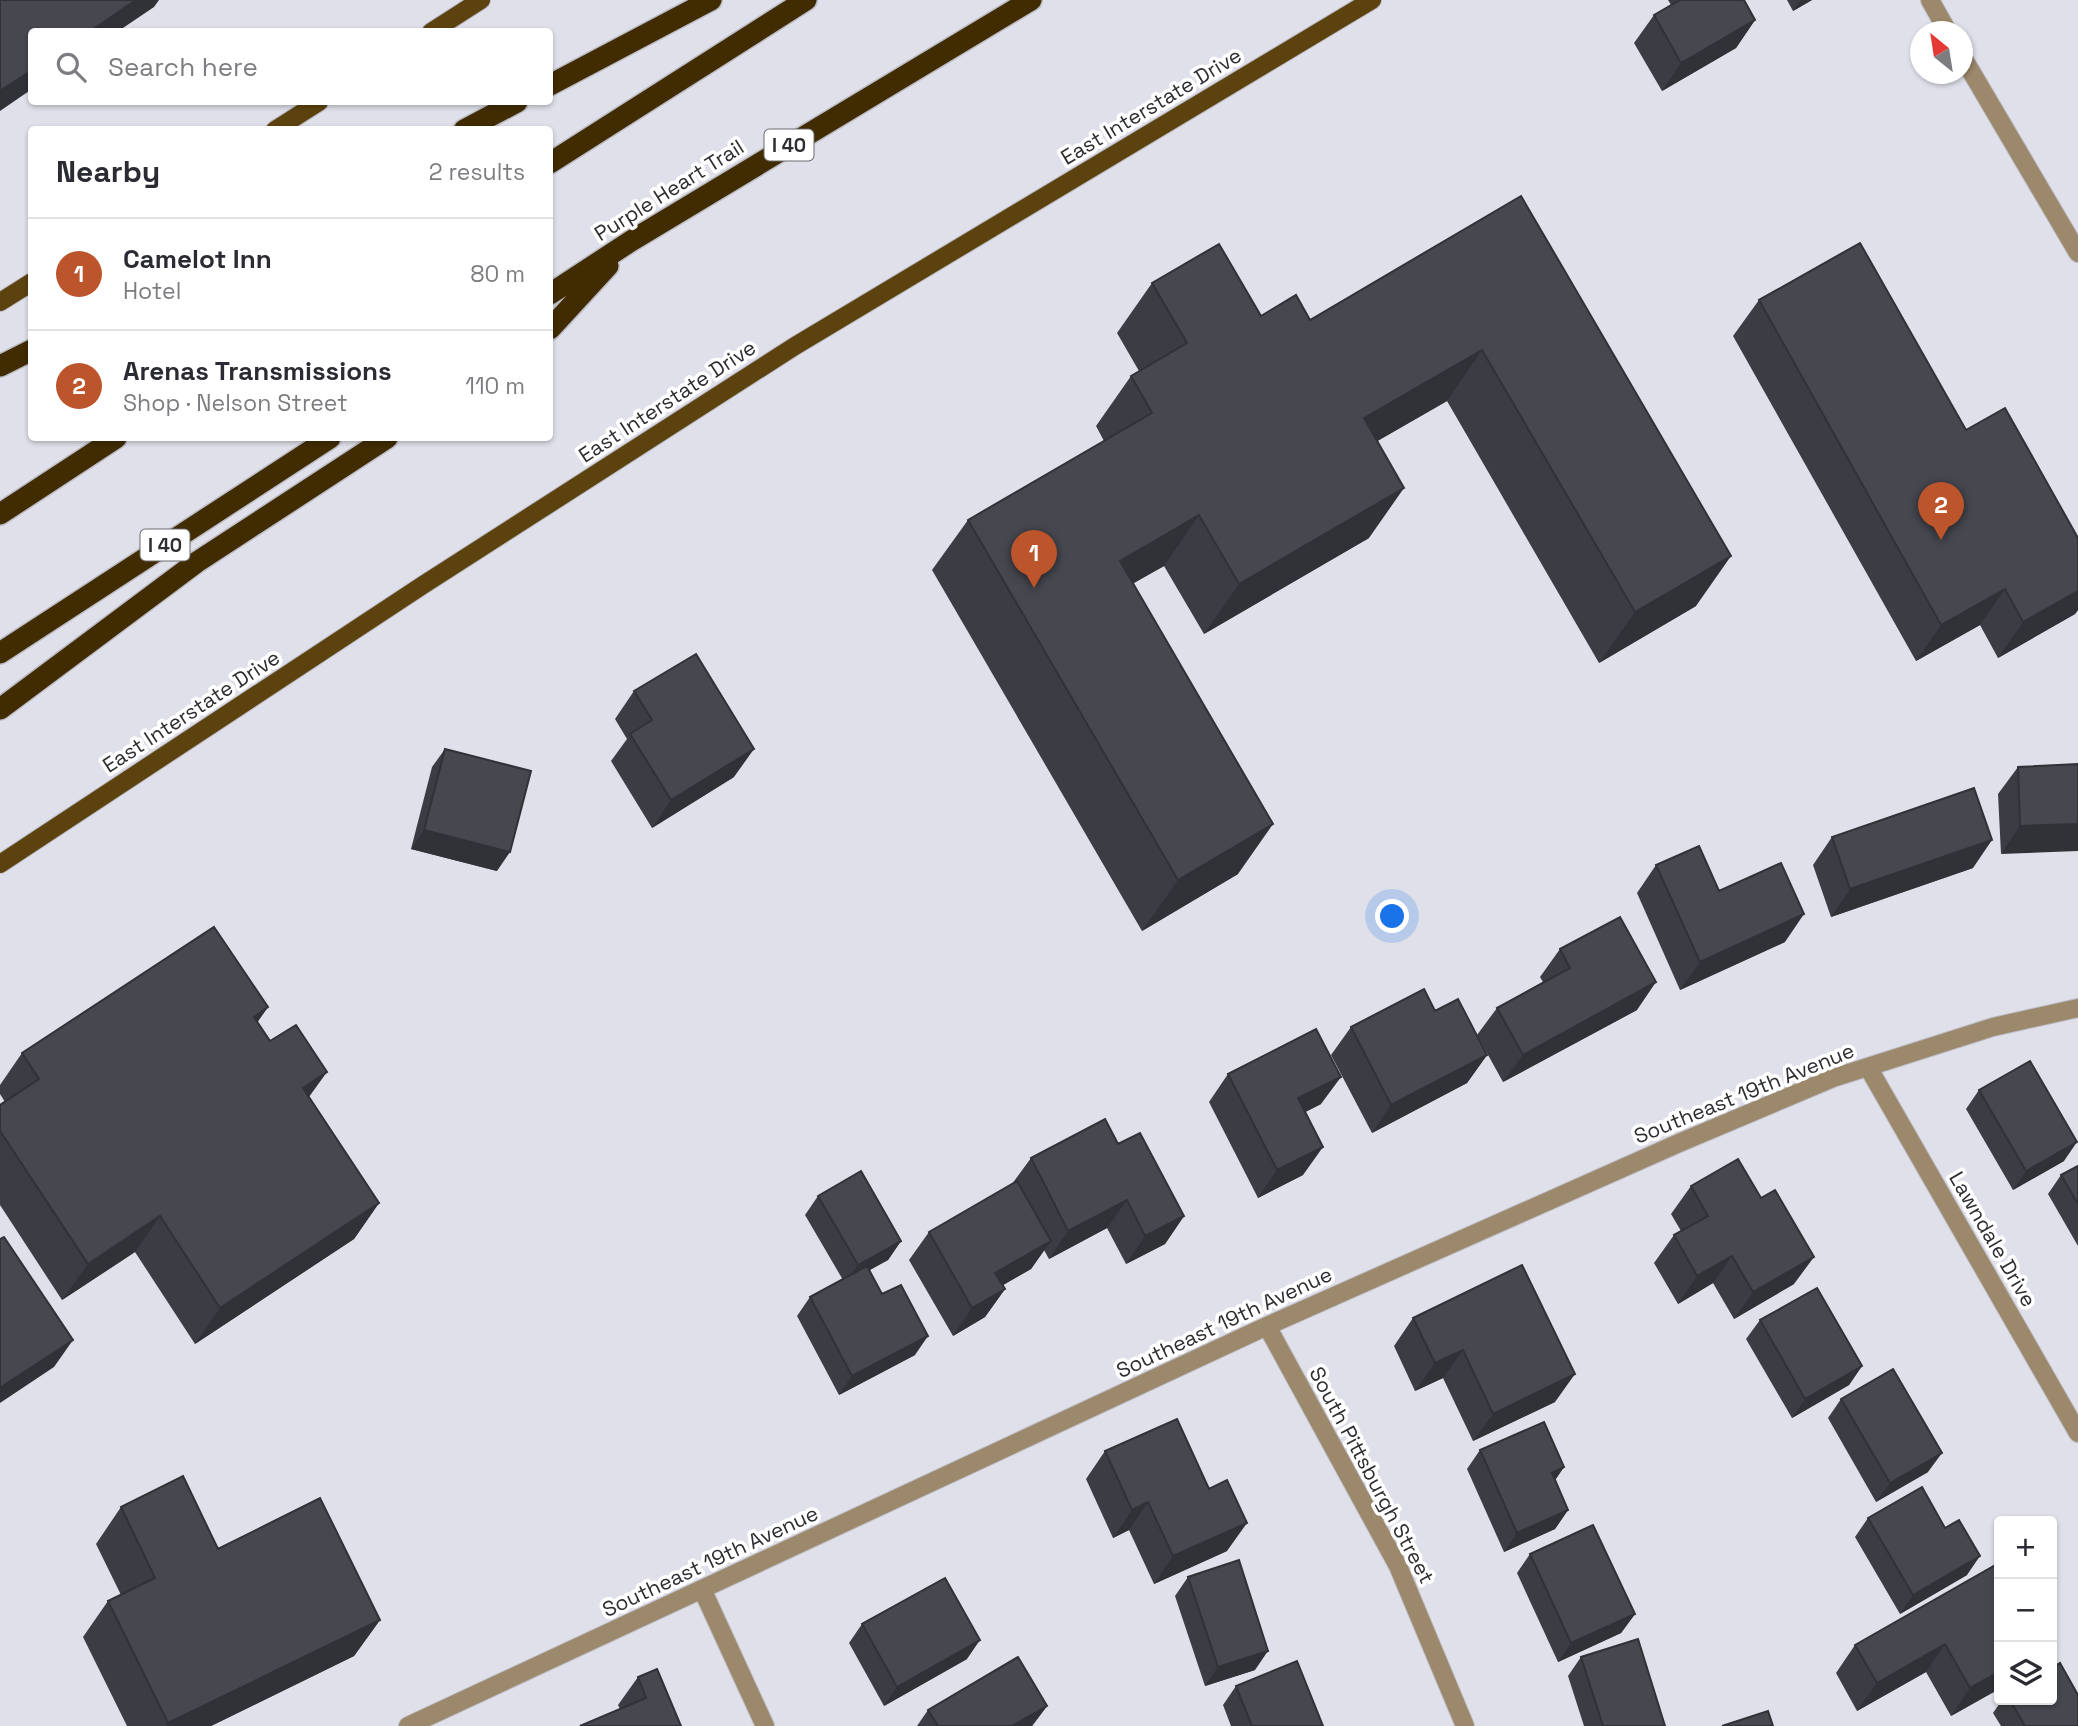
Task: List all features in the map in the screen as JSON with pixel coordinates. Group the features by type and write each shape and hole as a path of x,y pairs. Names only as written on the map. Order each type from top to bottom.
{"highway":[{"path":"553,83 711,0"},
{"path":"553,161 806,0"},
{"name":"Purple Heart Trail","path":"553,292 631,241 1031,0"},
{"path":"472,126 511,105"},
{"path":"553,326 631,241"},
{"path":"0,366 28,352"},
{"path":"0,514 111,441"},
{"name":"I 40","path":"0,653 325,441"},
{"path":"0,709 197,562 382,441"}],"main road":[{"path":"436,28 481,0"},
{"name":"East Interstate Drive","path":"0,864 423,585 795,346 1372,0"},
{"path":"281,126 314,105"},
{"path":"0,302 28,284"}],"street":[{"path":"1930,0 1942,21"},
{"path":"1973,74 2078,253"},
{"name":"Southeast 19th Avenue","path":"408,1726 1267,1326 1679,1143 1833,1078 1993,1027 2078,1008"},
{"name":"Lawndale Drive","path":"1868,1067 2078,1433"},
{"name":"South Pittsburgh Street","path":"1267,1326 1398,1566 1465,1726"},
{"path":"702,1589 765,1726"}],"building":[{"path":"0,0 136,0 95,28 28,28 28,73 0,91"},
{"path":"1680,0 1744,0 1755,20 1681,63 1654,15"},
{"path":"1521,196 1731,556 1635,612 1482,350 1364,418 1404,488 1239,584 1199,515 1120,561 1273,824 1178,880 968,520 1152,413 1131,376 1187,343 1152,283 1219,244 1261,316 1296,295 1310,320"},
{"path":"1860,243 1966,430 2005,408 2078,538 2078,591 2023,622 2005,589 1941,625 1759,300"},
{"path":"696,654 754,749 671,800 630,734 652,720 634,691"},
{"path":"445,749 531,771 510,852 424,830"},
{"path":"2078,764 2078,824 2020,826 2018,767"},
{"path":"1974,788 1992,840 1850,889 1832,837"},
{"path":"1699,846 1719,891 1781,863 1804,914 1700,962 1656,865"},
{"path":"1620,917 1656,982 1523,1055 1497,1008 1570,968 1560,949"},
{"path":"214,927 268,1007 254,1017 270,1041 296,1025 327,1072 303,1088 379,1203 220,1308 160,1216 88,1264 0,1131 0,1105 39,1079 22,1053"},
{"path":"1424,989 1435,1011 1458,999 1487,1055 1391,1105 1351,1027"},
{"path":"1316,1029 1341,1077 1298,1098 1323,1147 1277,1170 1228,1074"},
{"path":"2030,1061 2077,1142 2026,1171 1979,1090"},
{"path":"1105,1119 1118,1144 1140,1133 1184,1216 1145,1236 1127,1200 1068,1231 1031,1158"},
{"path":"1738,1159 1761,1198 1775,1190 1814,1257 1753,1292 1732,1256 1697,1276 1674,1235 1708,1216 1691,1186"},
{"path":"2078,1166 2078,1204 2061,1175"},
{"path":"861,1171 901,1241 858,1265 818,1196"},
{"path":"1017,1181 1051,1241 995,1273 1005,1289 972,1308 929,1232"},
{"path":"4,1237 73,1340 0,1388 0,1239"},
{"path":"1522,1265 1575,1374 1493,1414 1463,1350 1435,1363 1413,1318"},
{"path":"867,1266 882,1294 901,1285 928,1336 852,1376 810,1297"},
{"path":"1817,1288 1862,1366 1805,1399 1760,1320"},
{"path":"1893,1369 1942,1453 1890,1483 1841,1399"},
{"path":"1177,1419 1209,1489 1227,1480 1247,1523 1173,1556 1148,1502 1132,1510 1105,1451"},
{"path":"1544,1422 1564,1467 1552,1473 1568,1510 1517,1533 1480,1450"},
{"path":"183,1476 218,1549 320,1498 380,1620 168,1723 108,1601 155,1578 121,1507"},
{"path":"1922,1487 1945,1528 1959,1520 1980,1556 1913,1595 1868,1518"},
{"path":"1593,1525 1635,1614 1571,1643 1530,1554"},
{"path":"1239,1560 1268,1651 1218,1667 1188,1577"},
{"path":"1994,1566 1994,1675 1970,1688 1945,1644 1877,1683 1855,1645"},
{"path":"945,1578 980,1640 897,1687 862,1624"},
{"path":"1638,1639 1665,1726 1603,1726 1581,1657"},
{"path":"1018,1657 1047,1706 1012,1726 938,1726 928,1710"},
{"path":"1297,1661 1323,1726 1252,1726 1236,1686"},
{"path":"2060,1663 2078,1695 2078,1726 2025,1726 2013,1705 2057,1705 2057,1665"},
{"path":"657,1669 681,1726 580,1726 646,1698 638,1677"},
{"path":"1768,1711 1773,1726 1722,1726"}],"place":[{"name":"Arenas Transmissions","path":"1941,540"},
{"name":"Camelot Inn","path":"1034,588"}]}
